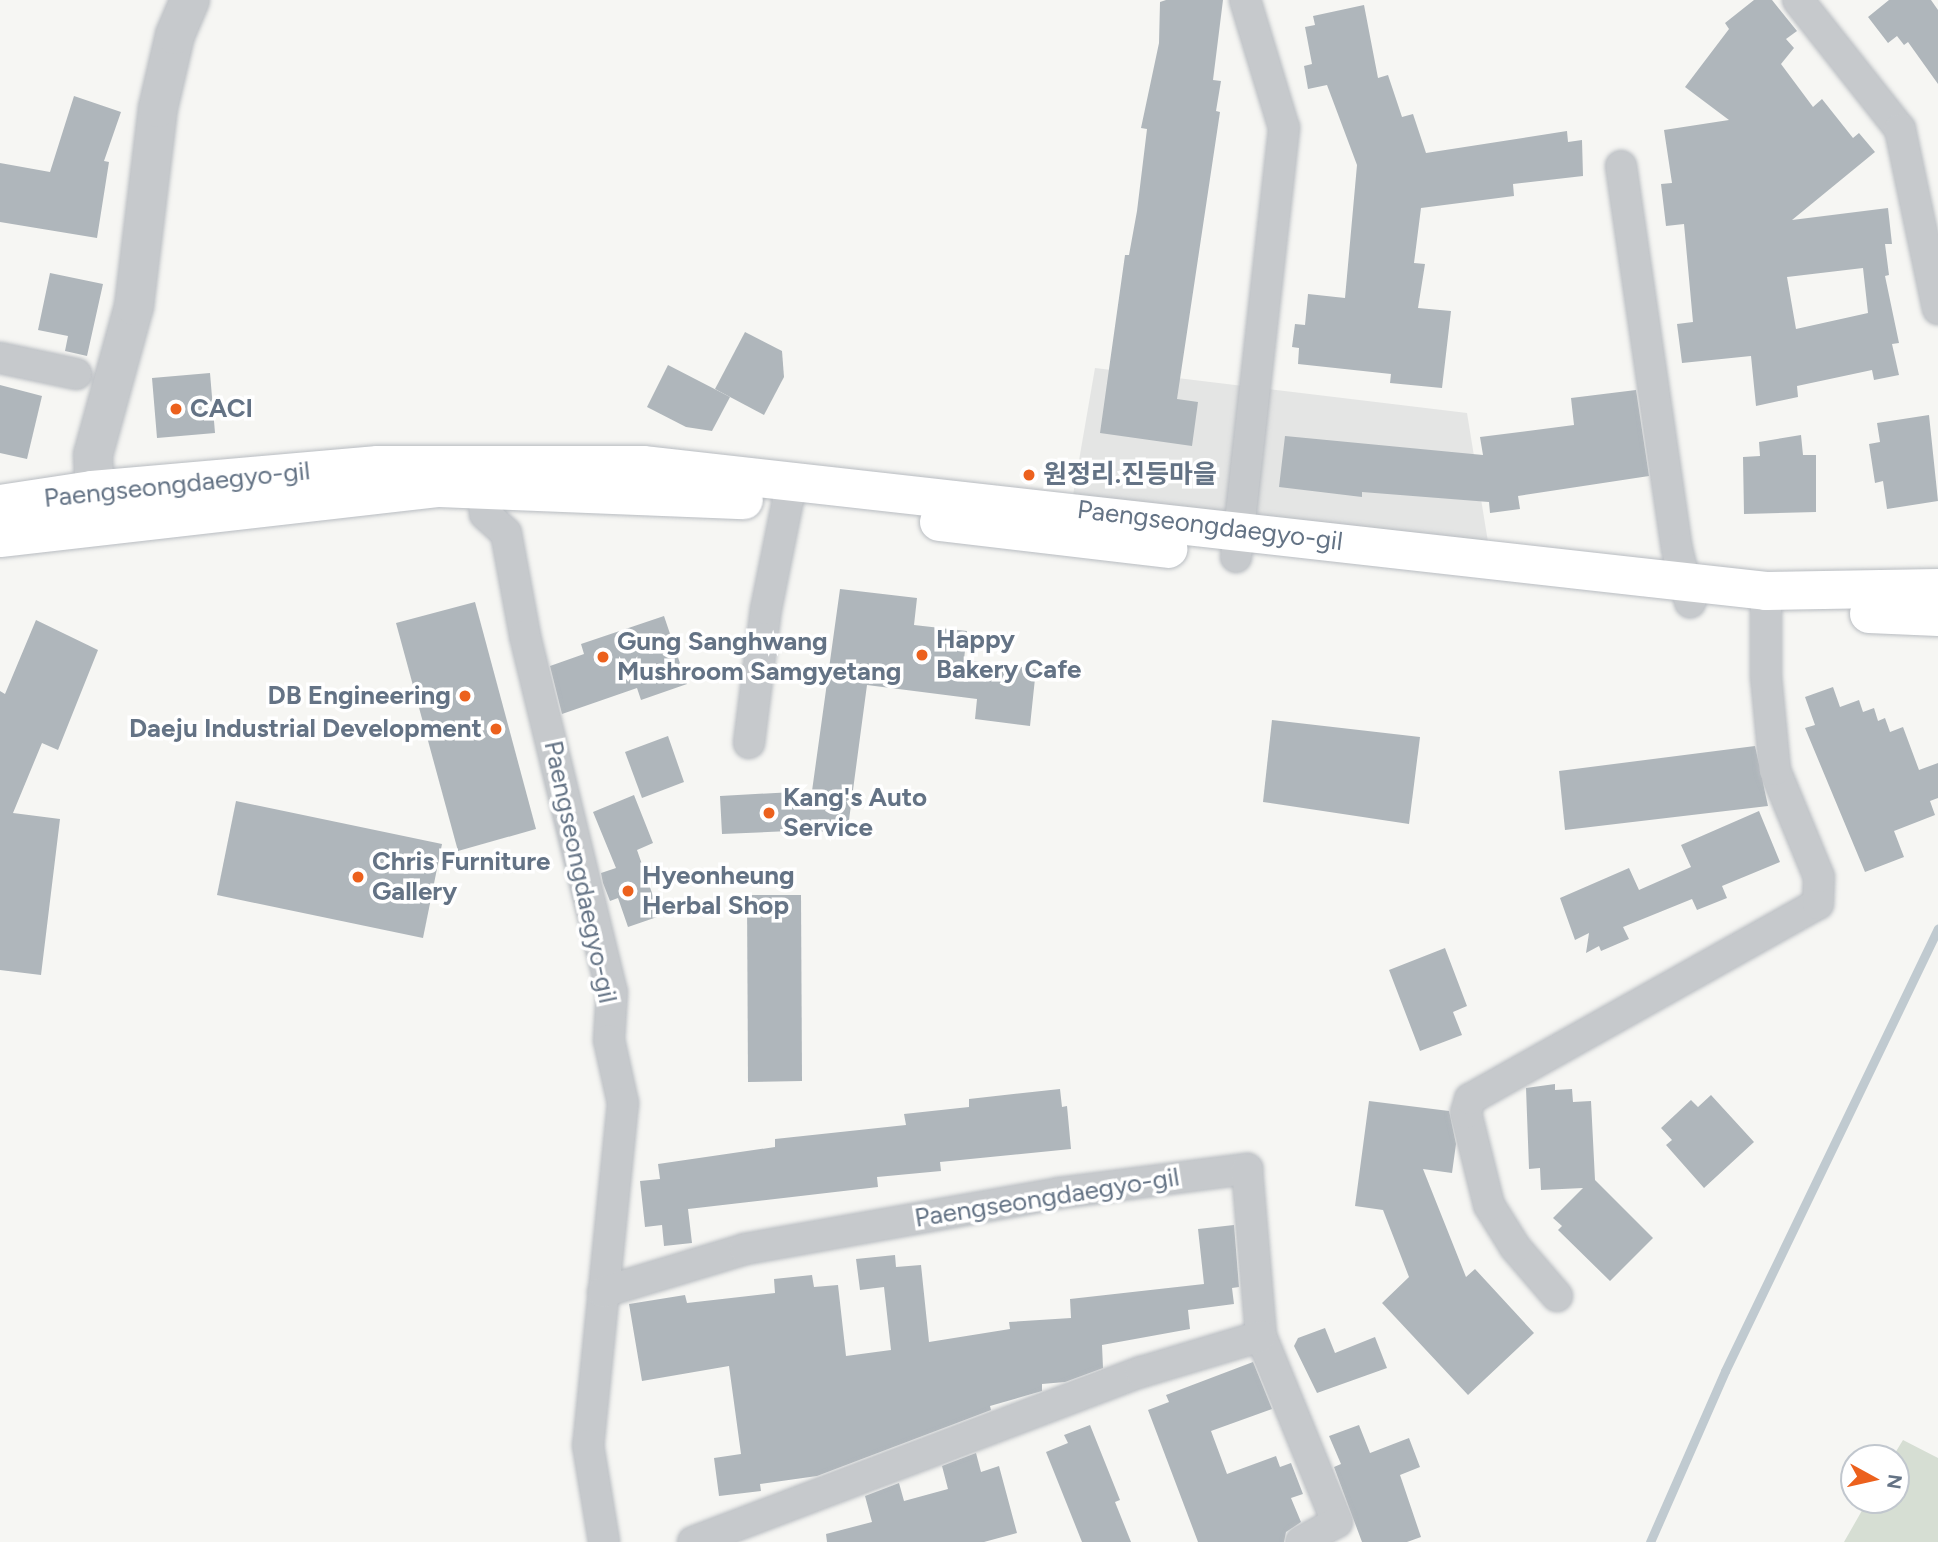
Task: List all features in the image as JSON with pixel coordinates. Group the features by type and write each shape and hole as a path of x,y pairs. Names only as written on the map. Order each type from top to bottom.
{"main road":[{"name":"Paengseongdaegyo-gil","path":"0,504 92,490 378,465 482,476 643,465 789,492 1766,600 1938,589"},
{"path":"0,538 439,488 482,476"},
{"path":"1766,600 1938,617"}],"street":[{"path":"97,527 92,490 93,455 134,306 158,108 176,35 190,0"},
{"path":"1237,543 1284,128 1245,0"},
{"path":"1798,0 1899,129 1938,309"},
{"path":"1622,166 1677,549 1688,592"},
{"path":"0,358 76,374"},
{"name":"Paengseongdaegyo-gil","path":"482,476 485,514 506,533 525,636 612,992 610,1040 623,1103 588,1445 604,1542"},
{"path":"749,743 766,609 789,492"},
{"path":"1557,1296 1515,1247 1489,1205 1466,1113 1470,1099 1818,904 1819,877 1775,769 1766,677 1766,600"},
{"name":"Paengseongdaegyo-gil","path":"603,1292 745,1249 1059,1193 1247,1169 1261,1336 1337,1522 1301,1542"},
{"path":"693,1542 1141,1372 1261,1336"}],"shaded area":[{"path":"1095,368 1467,413 1488,542 1073,495"},
{"path":"1903,1440 1938,1458 1938,1542 1844,1542 1860,1514 1910,1514 1910,1444 1901,1444"}],"building":[{"path":"1223,0 1213,80 1221,81 1216,111 1220,112 1177,399 1198,402 1192,446 1100,433 1125,255 1129,255 1137,211 1147,129 1141,128 1159,43 1160,2"},
{"path":"1754,0 1772,0 1797,31 1786,39 1794,48 1781,64 1813,107 1822,99 1853,138 1859,133 1875,152 1792,220 1888,208 1892,244 1885,244 1889,275 1885,276 1899,343 1892,344 1899,375 1874,380 1872,370 1797,386 1798,397 1756,406 1751,356 1682,363 1677,324 1693,322 1684,224 1666,226 1661,184 1672,183 1664,130 1729,120 1685,87 1729,29 1725,23","holes":["1863,268 1868,313 1796,329 1787,277"]},
{"path":"1889,0 1931,0 1938,10 1938,84 1908,42 1904,45 1897,36 1888,43 1868,17"},
{"path":"1364,5 1378,78 1388,75 1402,117 1413,114 1426,153 1567,131 1568,142 1582,140 1583,176 1513,184 1514,196 1421,208 1414,263 1425,264 1418,308 1451,311 1442,388 1390,383 1391,374 1298,364 1299,348 1292,347 1295,324 1305,325 1308,294 1345,298 1357,165 1327,85 1308,89 1304,66 1312,64 1305,27 1315,25 1313,16"},
{"path":"74,96 121,112 104,161 109,162 97,238 0,222 0,163 50,172"},
{"path":"50,273 103,284 87,356 65,351 68,336 38,330"},
{"path":"745,332 782,351 784,377 764,415 715,389"},
{"path":"668,365 730,397 712,431 686,427 647,407"},
{"path":"210,373 215,433 157,438 152,378"},
{"path":"0,385 42,396 27,459 0,453"},
{"path":"1636,390 1649,476 1518,496 1520,509 1490,513 1489,502 1362,492 1362,497 1279,487 1285,436 1483,455 1480,437 1574,425 1571,398"},
{"path":"1929,415 1938,501 1887,509 1883,481 1875,483 1869,444 1880,442 1877,423"},
{"path":"1801,435 1803,455 1816,455 1816,512 1744,514 1743,457 1760,456 1759,442"},
{"path":"840,589 917,598 914,625 967,631 964,660 1036,669 1030,726 975,719 977,699 867,685 847,835 812,830 722,834 720,796 812,791"},
{"path":"475,602 536,829 458,851 396,623"},
{"path":"664,616 687,684 641,700 637,688 562,714 550,666 584,654 581,644"},
{"path":"36,620 98,650 58,750 42,743 13,813 60,819 41,975 0,970 0,691 5,694"},
{"path":"1833,687 1840,707 1859,700 1863,712 1874,708 1878,721 1885,718 1890,732 1903,727 1919,770 1938,763 1938,798 1930,801 1935,815 1894,831 1904,857 1865,872 1805,728 1815,725 1805,697"},
{"path":"1272,720 1420,737 1409,824 1263,802"},
{"path":"668,736 684,782 642,798 625,752"},
{"path":"1755,746 1768,806 1565,830 1559,771"},
{"path":"634,795 653,843 637,850 660,916 628,927 618,898 610,901 603,883 601,873 616,868 593,812"},
{"path":"236,801 442,844 423,938 217,895"},
{"path":"1759,811 1780,862 1722,886 1727,898 1697,910 1692,899 1623,927 1629,939 1601,951 1599,946 1586,953 1589,933 1575,940 1560,898 1629,868 1639,890 1691,867 1681,845"},
{"path":"747,895 801,895 802,1081 748,1082"},
{"path":"1445,948 1467,1006 1453,1012 1462,1035 1420,1051 1389,970"},
{"path":"1555,1084 1555,1090 1572,1089 1573,1102 1591,1101 1595,1180 1653,1238 1610,1281 1558,1230 1562,1226 1553,1218 1583,1188 1541,1190 1540,1168 1529,1169 1526,1088"},
{"path":"1060,1089 1062,1107 1067,1106 1071,1149 940,1162 941,1171 877,1177 878,1187 688,1209 692,1243 664,1246 662,1225 645,1227 640,1181 660,1179 658,1164 775,1147 775,1139 906,1125 904,1114 969,1107 969,1099"},
{"path":"1711,1095 1754,1142 1704,1188 1666,1145 1672,1140 1661,1128 1691,1100 1698,1107"},
{"path":"1369,1101 1449,1111 1456,1144 1452,1173 1423,1169 1466,1277 1475,1269 1534,1333 1468,1395 1382,1303 1409,1277 1383,1210 1355,1206"},
{"path":"1234,1225 1239,1287 1232,1288 1234,1304 1188,1310 1190,1329 1102,1345 1103,1368 1065,1382 1042,1384 1042,1391 990,1406 991,1410 817,1476 760,1484 761,1491 719,1496 714,1458 741,1454 729,1366 642,1381 629,1304 685,1295 687,1303 775,1293 774,1279 812,1275 814,1287 838,1285 846,1356 891,1350 884,1287 860,1290 856,1259 895,1255 896,1267 921,1265 929,1342 1010,1329 1009,1322 1071,1318 1070,1299 1204,1284 1198,1229"},
{"path":"1325,1328 1335,1353 1375,1337 1387,1368 1317,1393 1294,1346 1298,1338"},
{"path":"1253,1362 1272,1409 1211,1431 1227,1474 1276,1456 1280,1467 1291,1463 1303,1494 1291,1498 1301,1522 1286,1532 1284,1542 1198,1542 1148,1410 1169,1402 1166,1395"},
{"path":"1090,1425 1120,1500 1115,1502 1131,1542 1082,1542 1046,1452 1068,1443 1064,1435"},
{"path":"1359,1425 1370,1453 1409,1438 1420,1467 1400,1475 1421,1537 1407,1542 1362,1542 1334,1467 1341,1464 1329,1436"},
{"path":"976,1453 981,1472 999,1466 1017,1533 984,1542 827,1542 826,1534 872,1522 865,1496 899,1483 904,1501 948,1489 942,1466"}],"waterway":[{"path":"1650,1542 1725,1371 1938,929"}],"place":[{"name":"CACI","path":"176,409"},
{"name":"원정리.진등마을","path":"1029,475"},
{"name":"Happy Bakery Cafe","path":"922,655"},
{"name":"Gung Sanghwang Mushroom Samgyetang","path":"603,657"},
{"name":"DB Engineering","path":"465,696"},
{"name":"Daeju Industrial Development","path":"496,729"},
{"name":"Kang's Auto Service","path":"769,813"},
{"name":"Chris Furniture Gallery","path":"358,877"},
{"name":"Hyeonheung Herbal Shop","path":"628,891"}]}
